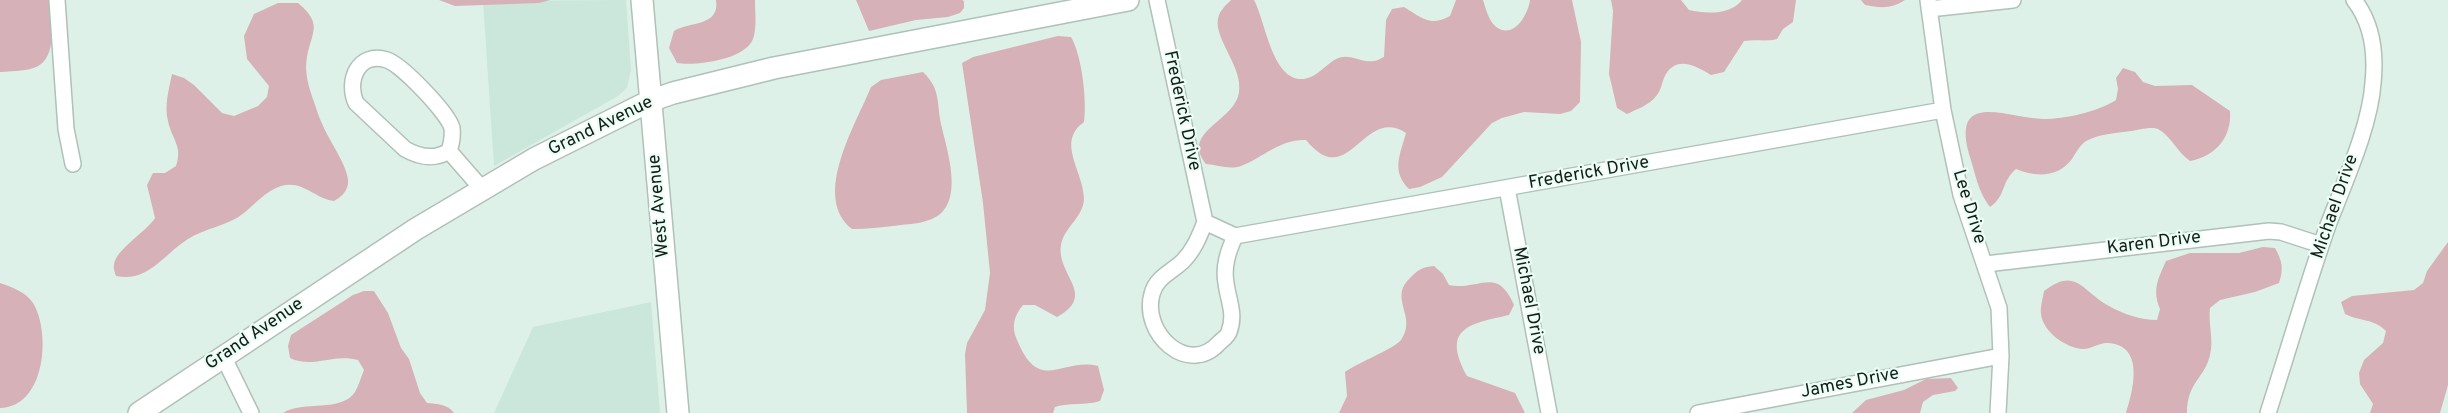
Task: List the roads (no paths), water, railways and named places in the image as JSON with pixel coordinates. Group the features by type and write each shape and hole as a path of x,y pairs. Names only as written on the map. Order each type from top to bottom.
{"street":[{"path":"57,0 66,130 73,164"},
{"name":"West Avenue","path":"642,0 678,413"},
{"name":"Grand Avenue","path":"139,413 416,228 534,159 650,101 673,93 774,68 1128,0"},
{"name":"Frederick Drive","path":"1157,0 1205,222"},
{"path":"1929,4 2013,0"},
{"name":"Michael Drive","path":"2268,413 2321,245 2366,119 2373,83 2373,46 2363,12 2354,0"},
{"name":"Lee Drive","path":"1929,4 1943,110 1961,195 1986,264 1999,308 2001,356 1998,413"},
{"path":"378,59 394,64 441,108 447,117 452,127 453,140 449,151 441,156 432,157 414,154 405,149 356,103 351,88 355,72 370,60 378,59"},
{"name":"Frederick Drive","path":"1235,236 1943,110"},
{"path":"449,151 483,190"},
{"name":"Michael Drive","path":"1507,188 1550,413"},
{"path":"1205,222 1235,236 1225,258 1226,284 1233,308 1229,333 1214,349 1196,355 1177,351 1160,340 1150,319 1152,293 1164,274 1182,262 1196,245 1205,222"},
{"name":"Karen Drive","path":"1986,264 2269,231 2281,232 2321,245"},
{"path":"223,356 251,413"},
{"name":"James Drive","path":"1698,413 2001,356"}]}
